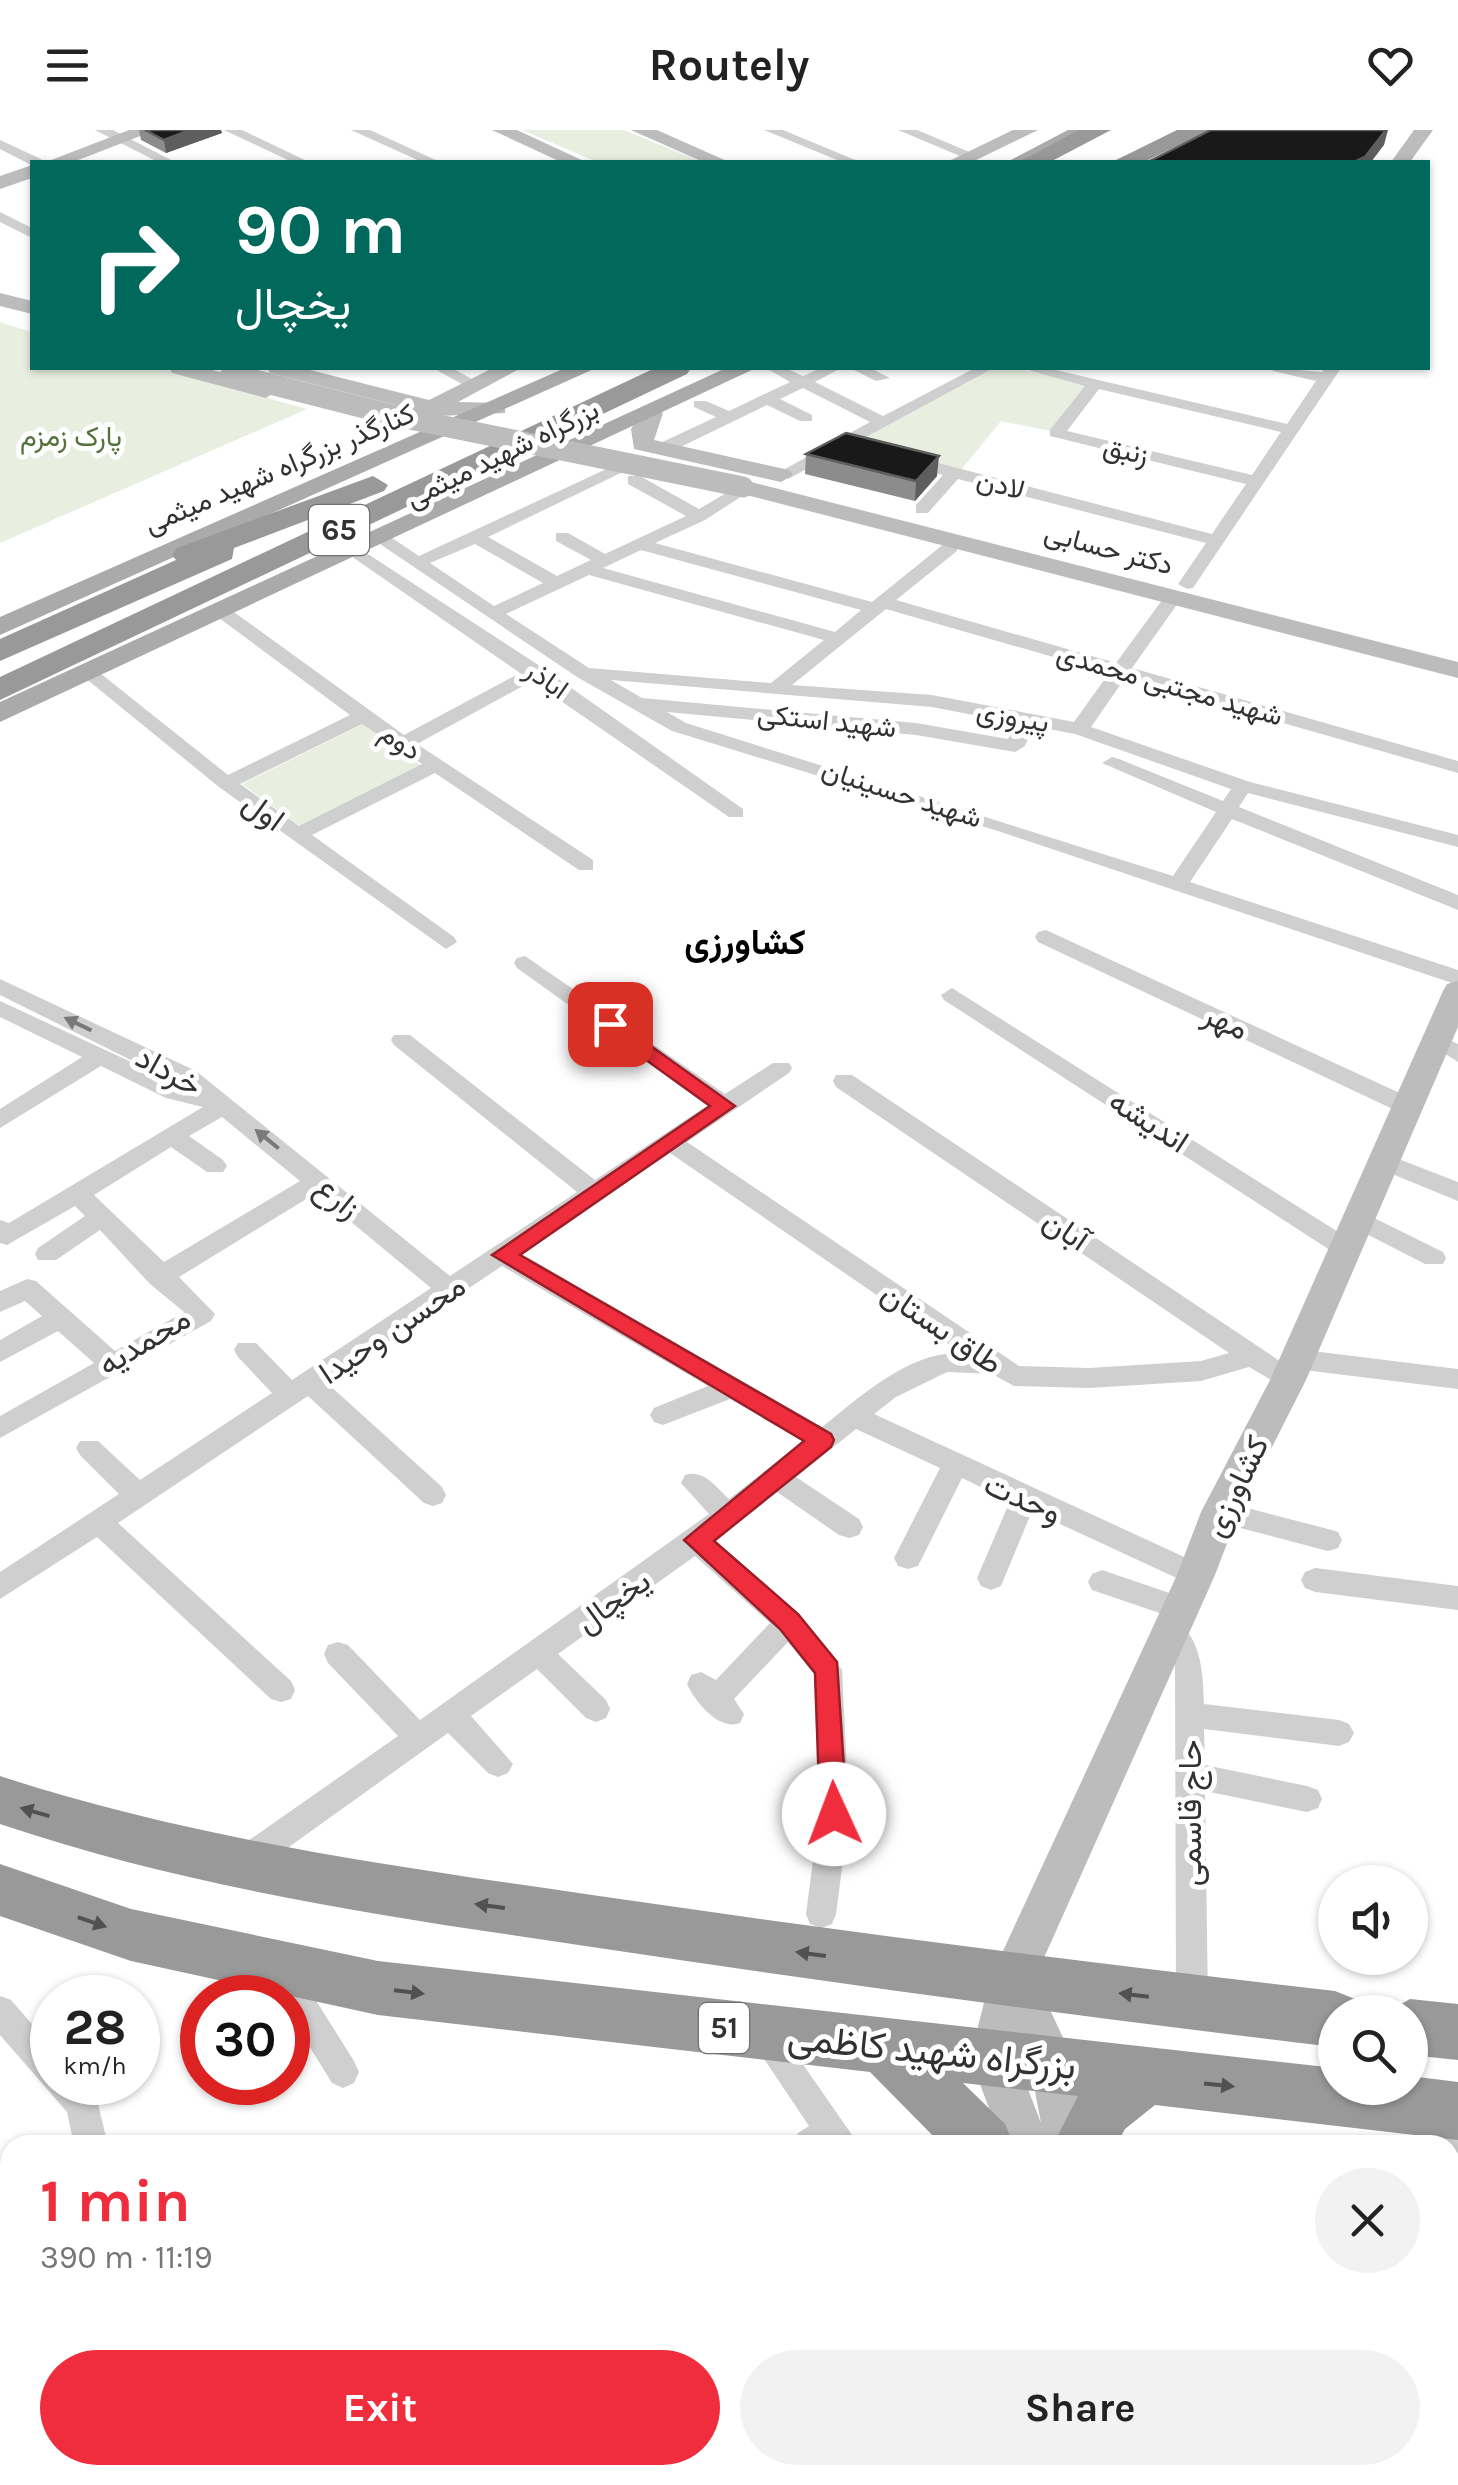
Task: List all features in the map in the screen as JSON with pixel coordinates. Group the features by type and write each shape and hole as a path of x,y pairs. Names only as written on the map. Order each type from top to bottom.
{"highway":[{"path":"1035,160 1099,130"},
{"path":"1074,160 1137,130"},
{"path":"1105,160 1167,130"},
{"path":"1129,160 1198,130"},
{"name":"بزرگراه شهید میثمی","path":"0,690 624,370"},
{"name":"بزرگراه شهید میثمی","path":"0,652 387,493 672,370"},
{"path":"0,630 281,517 387,493"},
{"path":"0,712 250,586 387,493"},
{"path":"0,1800 239,1865 812,1954 1318,2017"},
{"name":"بزرگراه شهید کاظمی","path":"0,1890 131,1936 378,1988 888,2050 1145,2076 1455,2134"},
{"path":"1428,2029 1458,2032"},
{"path":"888,2050 974,2135"},
{"path":"1089,2135 1104,2108 1145,2076"}],"main road":[{"path":"62,160 146,130"},
{"path":"501,130 571,160"},
{"path":"640,130 713,160"},
{"path":"964,159 1028,130"},
{"path":"1022,160 1084,130"},
{"path":"1159,160 1218,130"},
{"path":"1402,160 1424,130"},
{"path":"0,182 30,172"},
{"path":"0,291 30,298"},
{"path":"0,299 30,307"},
{"path":"0,309 30,317"},
{"path":"0,318 30,326"},
{"path":"188,370 390,422 416,414 506,370"},
{"path":"228,370 400,417 743,487 950,548 1181,590"},
{"path":"286,370 468,411 497,408"},
{"name":"کنارگذر بزرگراه شهید میثمی","path":"0,630 265,507 399,453 580,370"},
{"path":"0,712 380,538 546,472 740,370"},
{"path":"652,413 643,429 652,446"},
{"path":"390,422 402,438 399,453"},
{"path":"622,472 609,456 652,446 922,509 1181,590"},
{"path":"546,472 622,472 743,487"},
{"name":"دکتر حسابی","path":"743,487 1458,654"},
{"name":"دکتر حسابی","path":"1181,590 1458,670"},
{"name":"کشاورزی","path":"993,2058 1012,1980 1220,1512 1292,1370 1407,1106 1447,1048 1458,991"},
{"path":"1012,1980 1052,2064 1066,2135"},
{"path":"993,2058 1022,2135"}],"street":[{"path":"102,130 164,160"},
{"path":"231,130 298,160"},
{"path":"358,130 428,160"},
{"path":"771,130 849,160"},
{"path":"905,130 964,159"},
{"path":"0,144 32,160"},
{"path":"0,216 30,233"},
{"path":"445,370 475,384"},
{"path":"778,370 883,422"},
{"path":"652,446 728,417 829,370"},
{"path":"863,370 882,378"},
{"path":"782,475 982,370"},
{"path":"1038,370 1292,430"},
{"path":"1079,728 1217,541 1330,373 1299,370"},
{"name":"زنبق","path":"1096,383 1056,433 1257,481"},
{"path":"767,399 806,418"},
{"path":"700,404 728,417"},
{"name":"لادن","path":"843,443 1217,541"},
{"path":"546,472 565,495"},
{"path":"417,563 622,472 699,516"},
{"path":"922,509 955,472"},
{"path":"493,613 699,516 743,487"},
{"path":"562,537 593,564 837,638"},
{"name":"شهید حسینیان","path":"380,538 584,672 679,727 813,765 1458,978"},
{"path":"481,540 555,582"},
{"name":"شهید مجتبی محمدی","path":"635,543 1121,670 1458,767"},
{"path":"774,689 950,548"},
{"name":"اباذر","path":"354,550 736,813"},
{"name":"دوم","path":"221,611 363,716 586,866"},
{"path":"404,743 536,672"},
{"name":"پیروزی","path":"584,672 923,700 1079,728 1242,786 1458,841"},
{"name":"اول","path":"88,673 226,783 446,942"},
{"path":"916,729 923,700"},
{"name":"شهید استکی","path":"638,703 916,729 1014,746 1026,719"},
{"path":"226,783 363,716"},
{"path":"1112,762 1458,902"},
{"path":"297,835 436,765"},
{"path":"1177,886 1242,786"},
{"name":"مهر","path":"1046,937 1407,1106"},
{"path":"525,963 724,1106"},
{"name":"خرداد","path":"0,986 188,1077 224,1104"},
{"name":"اندیشه","path":"952,995 1352,1234 1434,1258"},
{"name":"خرداد","path":"0,1008 174,1092 224,1104"},
{"path":"402,1040 595,1194"},
{"path":"0,1120 100,1056"},
{"name":"محسن وحیدا","path":"0,1587 781,1068"},
{"name":"آبان","path":"844,1081 1253,1356 1292,1370"},
{"path":"0,1229 6,1236 224,1104"},
{"name":"زارع","path":"224,1104 451,1290"},
{"path":"172,1136 215,1166"},
{"name":"طاق بستان","path":"672,1143 1014,1376 1089,1378 1201,1371 1253,1356"},
{"path":"1383,1161 1458,1192"},
{"path":"159,1277 318,1182"},
{"name":"محمدیه","path":"0,1428 110,1362 202,1314 159,1277 78,1193"},
{"path":"46,1254 102,1218"},
{"path":"503,1255 822,1440"},
{"path":"0,1304 27,1288 110,1362"},
{"path":"0,1352 60,1318"},
{"path":"247,1350 433,1494"},
{"name":"یخچال","path":"239,1865 416,1735 540,1654 696,1540 887,1390 944,1362 992,1364"},
{"path":"1292,1370 1457,1387"},
{"path":"663,1415 729,1388"},
{"name":"وحدت","path":"853,1416 1024,1499 1181,1604"},
{"path":"89,1448 139,1496"},
{"path":"908,1558 954,1466"},
{"path":"776,1477 849,1526"},
{"path":"694,1482 728,1515"},
{"path":"991,1578 1024,1499"},
{"path":"1220,1512 1328,1540"},
{"path":"99,1522 281,1690"},
{"path":"696,1540 789,1622 828,1670 834,1814 821,1914"},
{"path":"1316,1580 1458,1598"},
{"path":"1102,1582 1181,1604"},
{"name":"حاج قاسمی","path":"1181,1604 1189,1662 1192,2003"},
{"path":"716,1699 789,1622"},
{"path":"338,1654 416,1735"},
{"path":"540,1654 596,1708"},
{"path":"448,1714 498,1764"},
{"path":"1190,1715 1339,1733"},
{"path":"1190,1775 1308,1799"},
{"path":"278,1968 343,2072"},
{"path":"0,2011 30,2046"},
{"path":"763,2032 824,2135"},
{"path":"82,2105 89,2135"}],"green space":[{"path":"522,130 624,130 697,160 592,160"},
{"name":"پارک زمزم","path":"0,322 30,331 30,370 166,370 307,409 0,543"},
{"path":"991,370 1024,370 1088,384 1051,431 1001,421 961,470 855,442"},
{"path":"363,724 422,766 301,827 242,784"}],"building":[{"path":"145,130 190,130 164,140"},
{"path":"1211,130 1386,130 1358,160 1152,160"},
{"path":"846,433 939,456 916,481 806,454"}],"district":[{"name":"کشاورزی","path":"745,942"}],"route":[{"path":"610,1024 724,1106 503,1255 822,1440 696,1540 789,1622 828,1670 834,1814"}]}
